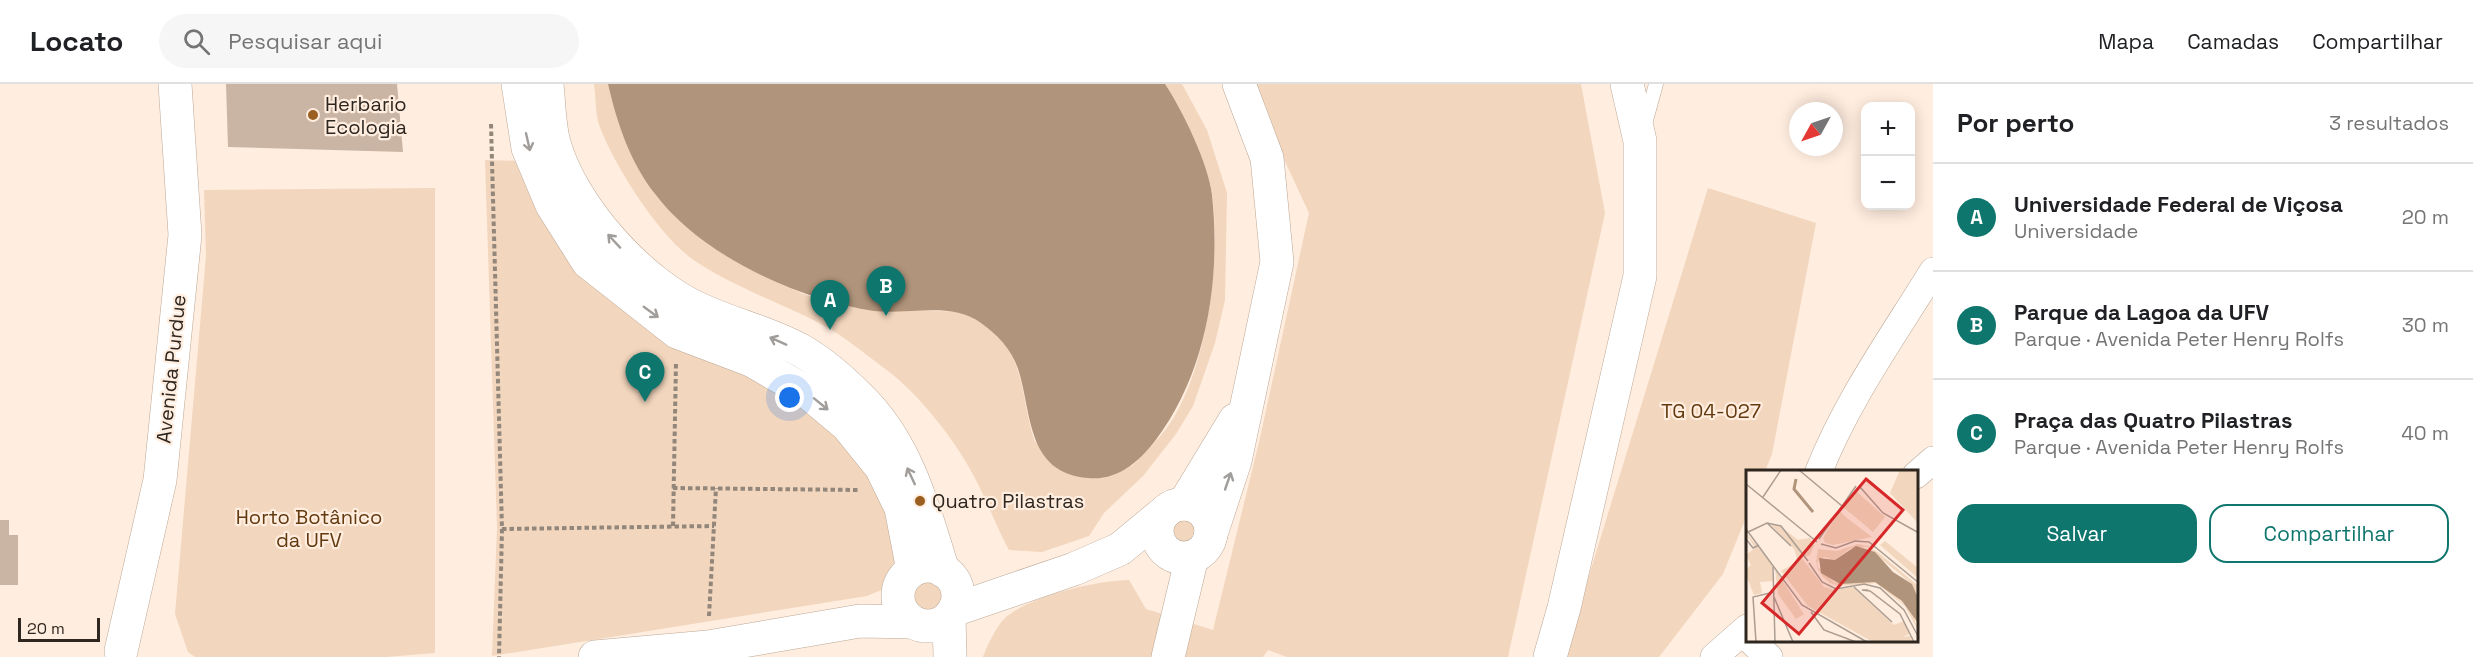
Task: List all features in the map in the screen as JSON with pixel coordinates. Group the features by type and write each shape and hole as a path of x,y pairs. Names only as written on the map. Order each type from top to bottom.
{"main road":[{"name":"Avenida Purdue","path":"117,655 160,480 185,235 175,84"},
{"path":"518,84 528,148 552,205 588,262 677,332 751,360 810,394 847,425 880,468 901,508 950,657"},
{"path":"547,84 554,143 576,194 610,238 651,279 699,310 803,351 859,397 891,434 918,491 940,657"},
{"path":"1168,657 1201,547 1235,461 1277,262 1267,158 1239,84"},
{"path":"1550,657 1564,608 1640,276 1641,141 1627,84"},
{"path":"595,657 708,646 860,621 932,600 1017,589 1074,569 1120,549 1175,507 1199,509 1205,514 1210,528 1201,547 1175,557 1161,546 1158,539 1158,523 1175,507 1251,393"},
{"path":"1120,549 1161,546"}],"street":[{"path":"1819,470 1830,442 1855,398 1933,271"},
{"path":"1918,474 1933,460"},
{"path":"1714,657 1746,635"},
{"path":"1753,642 1769,657"}],"lane":[{"path":"1641,141 1656,84"}],"path":[{"path":"491,119 502,530 499,657"},
{"path":"673,526 677,332"},
{"path":"674,488 893,490"},
{"path":"708,646 716,488"},
{"path":"502,530 714,526"}],"green space":[{"path":"594,84 608,84 625,140 653,192 688,227 712,245 767,278 820,299 842,304 954,312 976,319 998,337 1014,360 1035,442 1132,466 1165,430 1186,394 1196,367 1209,308 1215,247 1210,181 1193,137 1165,84 1182,84 1207,130 1227,193 1225,300 1215,343 1193,406 1176,434 1143,476 1104,513 1089,536 1042,552 1009,550 961,453 911,391 854,345 829,329 710,270 681,250 667,235 639,199 615,160 599,125"},
{"path":"1249,84 1581,84 1605,213 1508,657 1287,657 1268,650 1263,657 983,657 999,625 1018,609 1048,596 1082,586 1115,581 1129,580 1146,609 1213,630 1260,438 1309,213"},
{"path":"485,160 522,161 790,396 853,447 885,498 895,557 891,577 881,590 867,596 492,656 497,528"},
{"name":"Horto Botânico da UFV","path":"435,188 435,653 386,657 195,657 188,652 175,614 206,256 204,190"},
{"name":"TG 04-027","path":"1708,188 1816,223 1772,454 1765,470 1746,470 1746,517 1723,574 1659,657 1564,657"},
{"path":"1183,516 1189,517 1197,525 1197,537 1189,545 1183,546 1177,545 1169,537 1168,531 1169,525 1177,517"},
{"path":"915,574 947,580 953,596 936,621 921,620 910,613 907,608 903,594 904,587"}],"shaded area":[{"path":"608,84 1165,84 1187,122 1206,169 1212,195 1214,227 1212,292 1206,324 1187,386 1173,414 1155,441 1126,469 1108,477 1098,478 1068,474 1053,465 1043,454 1030,423 1016,364 1009,350 993,333 969,316 957,312 874,311 815,297 754,272 725,255 698,237 675,216 646,182 626,142"}],"building":[{"name":"Herbario Ecologia","path":"226,84 397,84 403,152 228,147"},
{"path":"0,520 9,520 9,535 18,535 18,585 0,585"}],"place":[{"name":"Herbario Ecologia","path":"313,115"},
{"name":"Parque da Lagoa da UFV","path":"886,316"},
{"name":"Universidade Federal de Viçosa","path":"830,330"},
{"name":"Praça das Quatro Pilastras","path":"645,402"},
{"name":"Quatro Pilastras","path":"920,501"}]}
